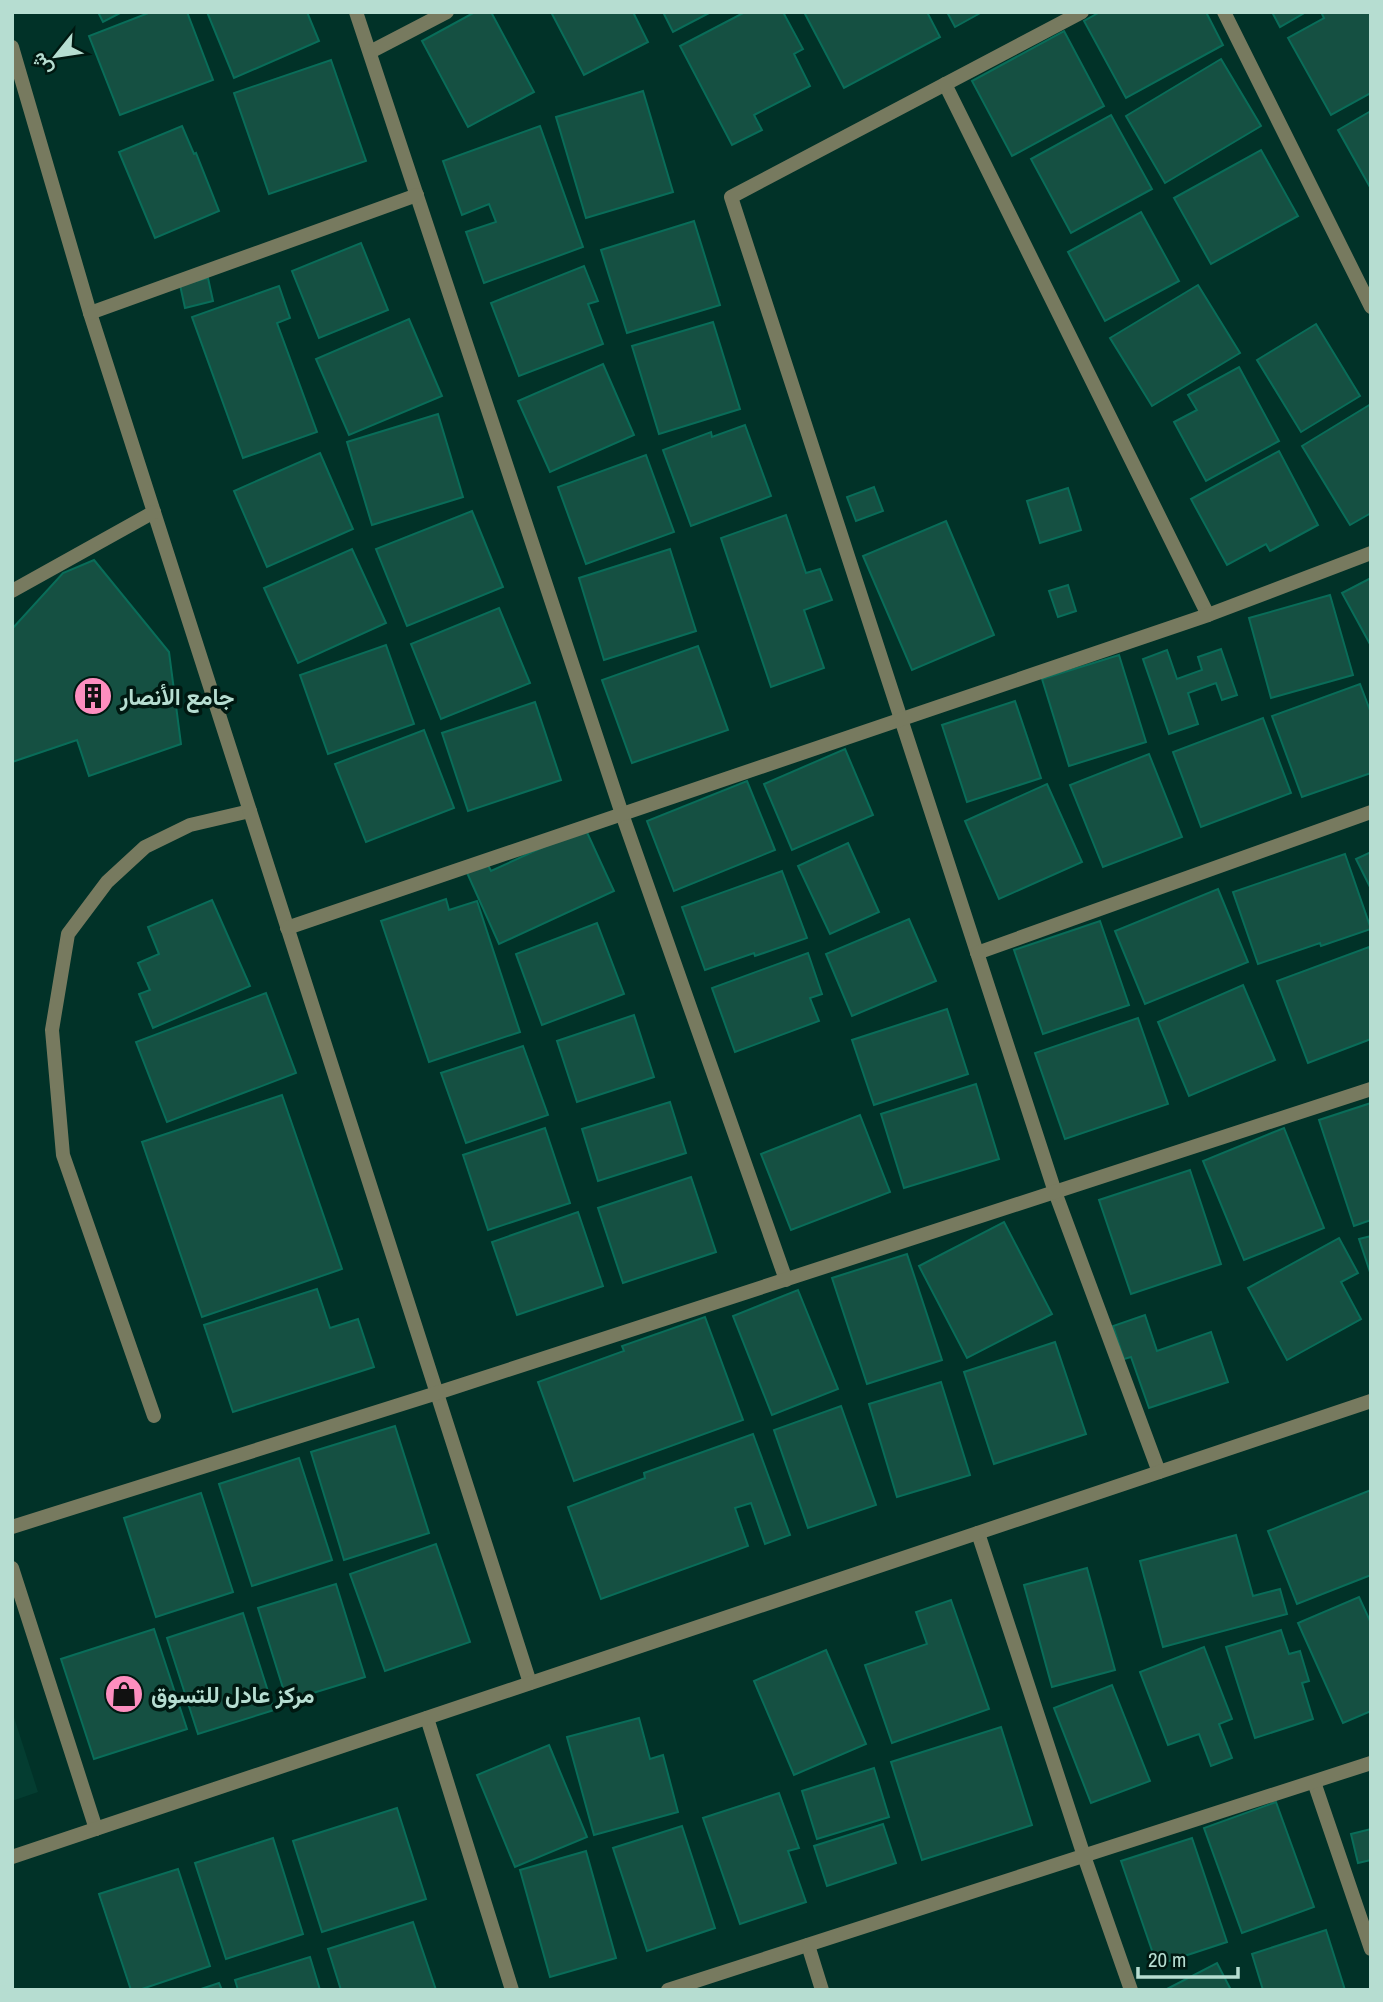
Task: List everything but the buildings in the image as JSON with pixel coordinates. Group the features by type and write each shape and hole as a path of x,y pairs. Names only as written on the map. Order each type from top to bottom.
{"street":[{"path":"356,12 622,814 786,1280"},
{"path":"370,52 447,12"},
{"path":"1082,12 731,197 1055,1192 1159,1472"},
{"path":"1224,12 1371,307"},
{"path":"12,47 90,313 530,1683"},
{"path":"945,84 1208,615"},
{"path":"90,313 417,195"},
{"path":"12,591 154,512"},
{"path":"287,928 1208,615 1371,553"},
{"path":"154,1416 63,1155 52,1030 68,934 107,882 145,847 190,825 250,811"},
{"path":"977,953 1371,812"},
{"path":"12,1527 437,1393 1371,1089"},
{"path":"12,1857 1371,1401"},
{"path":"978,1533 1131,1990"},
{"path":"12,1568 96,1829"},
{"path":"427,1718 512,1990"},
{"path":"668,1990 1371,1763"},
{"path":"1314,1782 1371,1949"},
{"path":"808,1945 822,1990"}],"shaded area":[{"path":"12,1711 38,1792 12,1801"}],"place":[{"name":"جامع الأنصار","path":"93,696"},
{"name":"مركز عادل للتسوق","path":"124,1694"}]}
